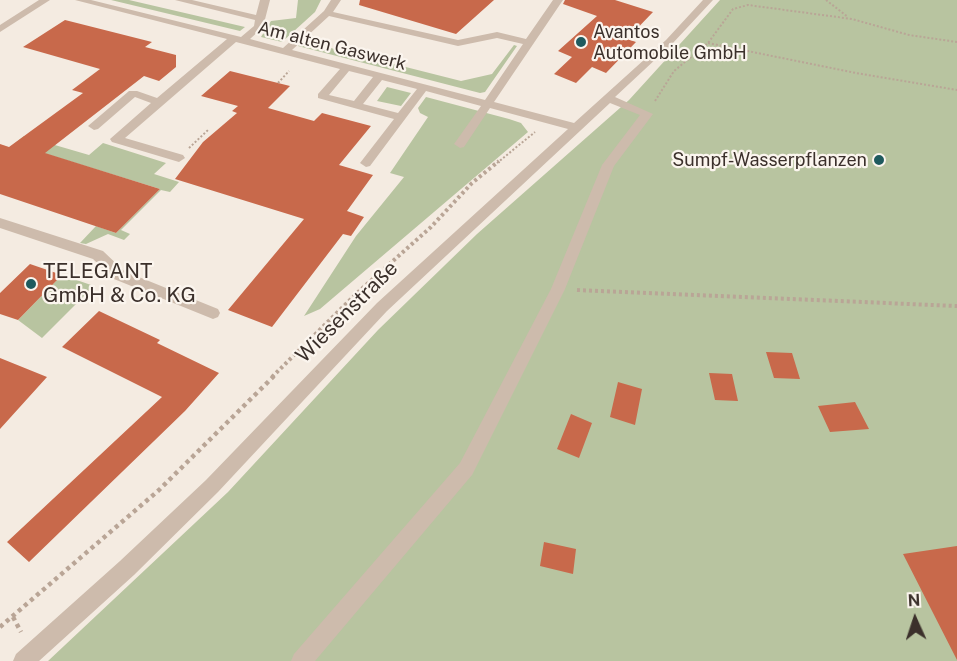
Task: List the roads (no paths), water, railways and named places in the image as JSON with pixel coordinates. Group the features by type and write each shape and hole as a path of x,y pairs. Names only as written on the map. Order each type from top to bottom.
{"street":[{"path":"0,29 45,0"},
{"name":"Am alten Gaswerk","path":"80,0 576,127"},
{"path":"180,0 261,19"},
{"path":"179,158 116,139 159,102 239,39 258,27 265,0"},
{"path":"285,51 327,13 336,0"},
{"path":"460,144 558,0"},
{"name":"Wiesenstraße","path":"22,661 127,568 212,486 382,307 669,42 708,0"},
{"path":"327,13 458,43 497,36 529,43"},
{"path":"347,67 322,96 401,117"},
{"path":"357,104 380,76"},
{"path":"366,163 424,87"},
{"path":"94,126 133,93 159,102"},
{"path":"301,661 466,469 558,289 608,165 646,114 607,98"},
{"path":"0,223 98,255 119,274 213,313"}],"place":[{"name":"Avantos Automobile GmbH","path":"581,42"},
{"name":"Sumpf-Wasserpflanzen","path":"879,160"},
{"name":"TELEGANT GmbH & Co. KG","path":"31,284"}]}
